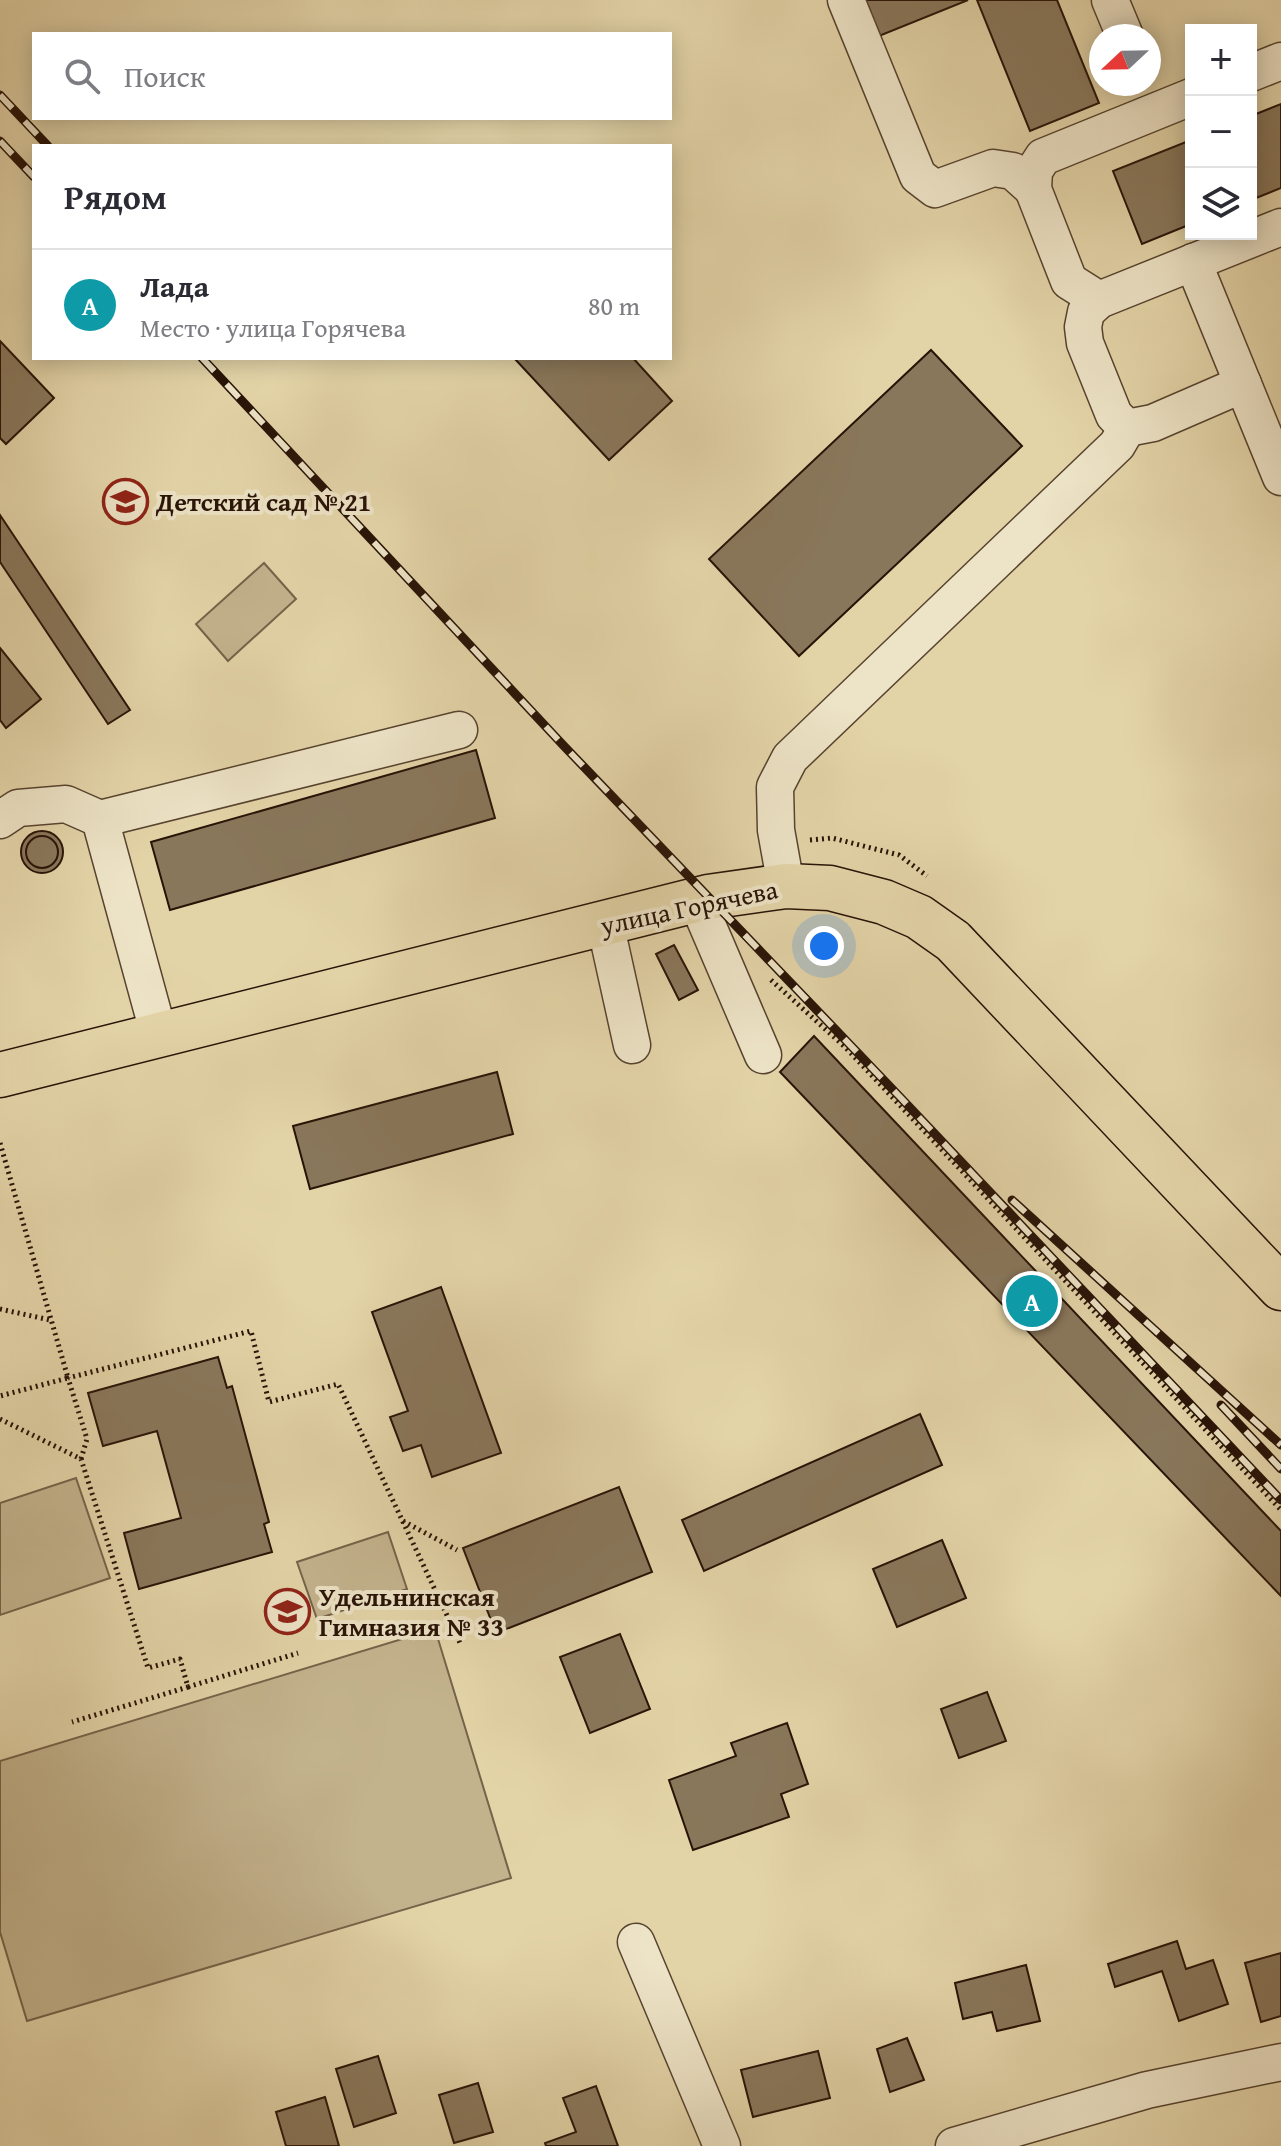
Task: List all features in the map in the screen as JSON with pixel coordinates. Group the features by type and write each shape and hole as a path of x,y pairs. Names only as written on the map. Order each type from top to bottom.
{"main road":[{"name":"улица Горячева","path":"0,1075 697,901 786,886 830,888 884,902 919,917 953,941 1281,1288"}],"street":[{"path":"846,0 918,176 935,189 993,168 1013,171 1033,189"},
{"path":"1110,0 1120,24"},
{"path":"1257,71 1281,61"},
{"path":"1099,300 1069,281 1033,189 1034,171 1043,157 1150,98 1185,97"},
{"path":"1127,428 1114,415 1085,343 1083,327 1086,312 1099,300 1281,227"},
{"path":"1193,262 1281,477"},
{"path":"786,886 776,830 775,787 790,758 1117,445 1127,428 1153,423 1243,384"},
{"path":"0,820 18,808 66,804 100,819 459,730"},
{"path":"100,819 159,1035"},
{"path":"697,901 763,1055"},
{"path":"605,923 632,1045"},
{"path":"636,1942 722,2146"},
{"path":"954,2146 1147,2090 1281,2062"}],"path":[{"path":"763,973 845,1047 1281,1510"},
{"path":"0,1143 87,1439 81,1459 148,1668 180,1659 188,1687"},
{"path":"0,1309 50,1320"},
{"path":"0,1396 251,1331 269,1402 338,1384 461,1645"},
{"path":"0,1419 81,1459"},
{"path":"402,1521 457,1550"},
{"path":"72,1722 298,1653"}],"shaded area":[{"path":"264,563 296,599 228,661 196,624"},
{"path":"76,1478 110,1578 0,1615 0,1503"},
{"path":"388,1532 407,1589 317,1619 297,1562"},
{"path":"435,1629 511,1878 27,2021 0,1932 0,1761"}],"building":[{"path":"864,0 968,0 879,36"},
{"path":"977,0 1057,0 1089,78 1089,96 1096,96 1099,103 1030,131"},
{"path":"1281,104 1281,188 1257,198 1257,168 1257,114"},
{"path":"1185,142 1185,226 1142,244 1113,171"},
{"path":"0,341 54,398 6,444 0,438"},
{"path":"931,350 1022,446 799,656 709,559"},
{"path":"516,360 635,360 672,401 609,460"},
{"path":"0,515 130,710 108,724 0,562"},
{"path":"0,648 41,699 6,728 0,720"},
{"path":"476,750 495,818 170,910 151,842"},
{"path":"42,831 57,837 63,852 57,867 42,873 27,867 21,852 27,837"},
{"path":"42,836 53,841 58,852 53,863 42,868 31,863 26,852 31,841"},
{"path":"674,945 698,990 679,1000 656,954"},
{"path":"814,1036 1281,1531 1281,1596 780,1072"},
{"path":"497,1072 513,1134 310,1189 293,1126"},
{"path":"441,1287 501,1453 432,1477 421,1445 403,1451 390,1417 408,1411 372,1312"},
{"path":"218,1357 227,1388 232,1386 269,1522 264,1524 272,1552 139,1589 124,1533 181,1518 157,1431 103,1446 88,1393"},
{"path":"920,1414 942,1465 704,1571 682,1520"},
{"path":"619,1487 652,1572 496,1633 463,1548"},
{"path":"942,1540 966,1598 897,1627 873,1569"},
{"path":"620,1634 650,1709 590,1733 560,1657"},
{"path":"987,1692 1006,1741 959,1758 941,1709"},
{"path":"787,1723 808,1784 781,1794 789,1817 693,1850 669,1780 736,1756 731,1743"},
{"path":"1177,1941 1186,1969 1213,1960 1228,2004 1179,2021 1162,1971 1115,1987 1108,1964"},
{"path":"1281,1953 1281,2016 1261,2022 1245,1963"},
{"path":"1026,1965 1040,2021 997,2031 992,2012 963,2019 955,1983"},
{"path":"907,2038 924,2080 890,2092 877,2049"},
{"path":"818,2051 830,2098 753,2117 741,2070"},
{"path":"378,2056 396,2113 354,2127 336,2069"},
{"path":"478,2083 493,2132 454,2143 439,2095"},
{"path":"596,2086 618,2146 546,2146 545,2143 576,2132 563,2098"},
{"path":"325,2097 339,2146 286,2146 276,2112"}],"railway":[{"path":"0,95 46,144"},
{"path":"0,141 32,175"},
{"path":"204,360 563,745 1281,1500"},
{"path":"1012,1200 1281,1445"},
{"path":"1221,1405 1281,1469"}],"place":[{"name":"Детский сад № 21","path":"125,501"},
{"name":"Лада","path":"1032,1301"},
{"name":"Удельнинская Гимназия № 33","path":"288,1611"}]}
